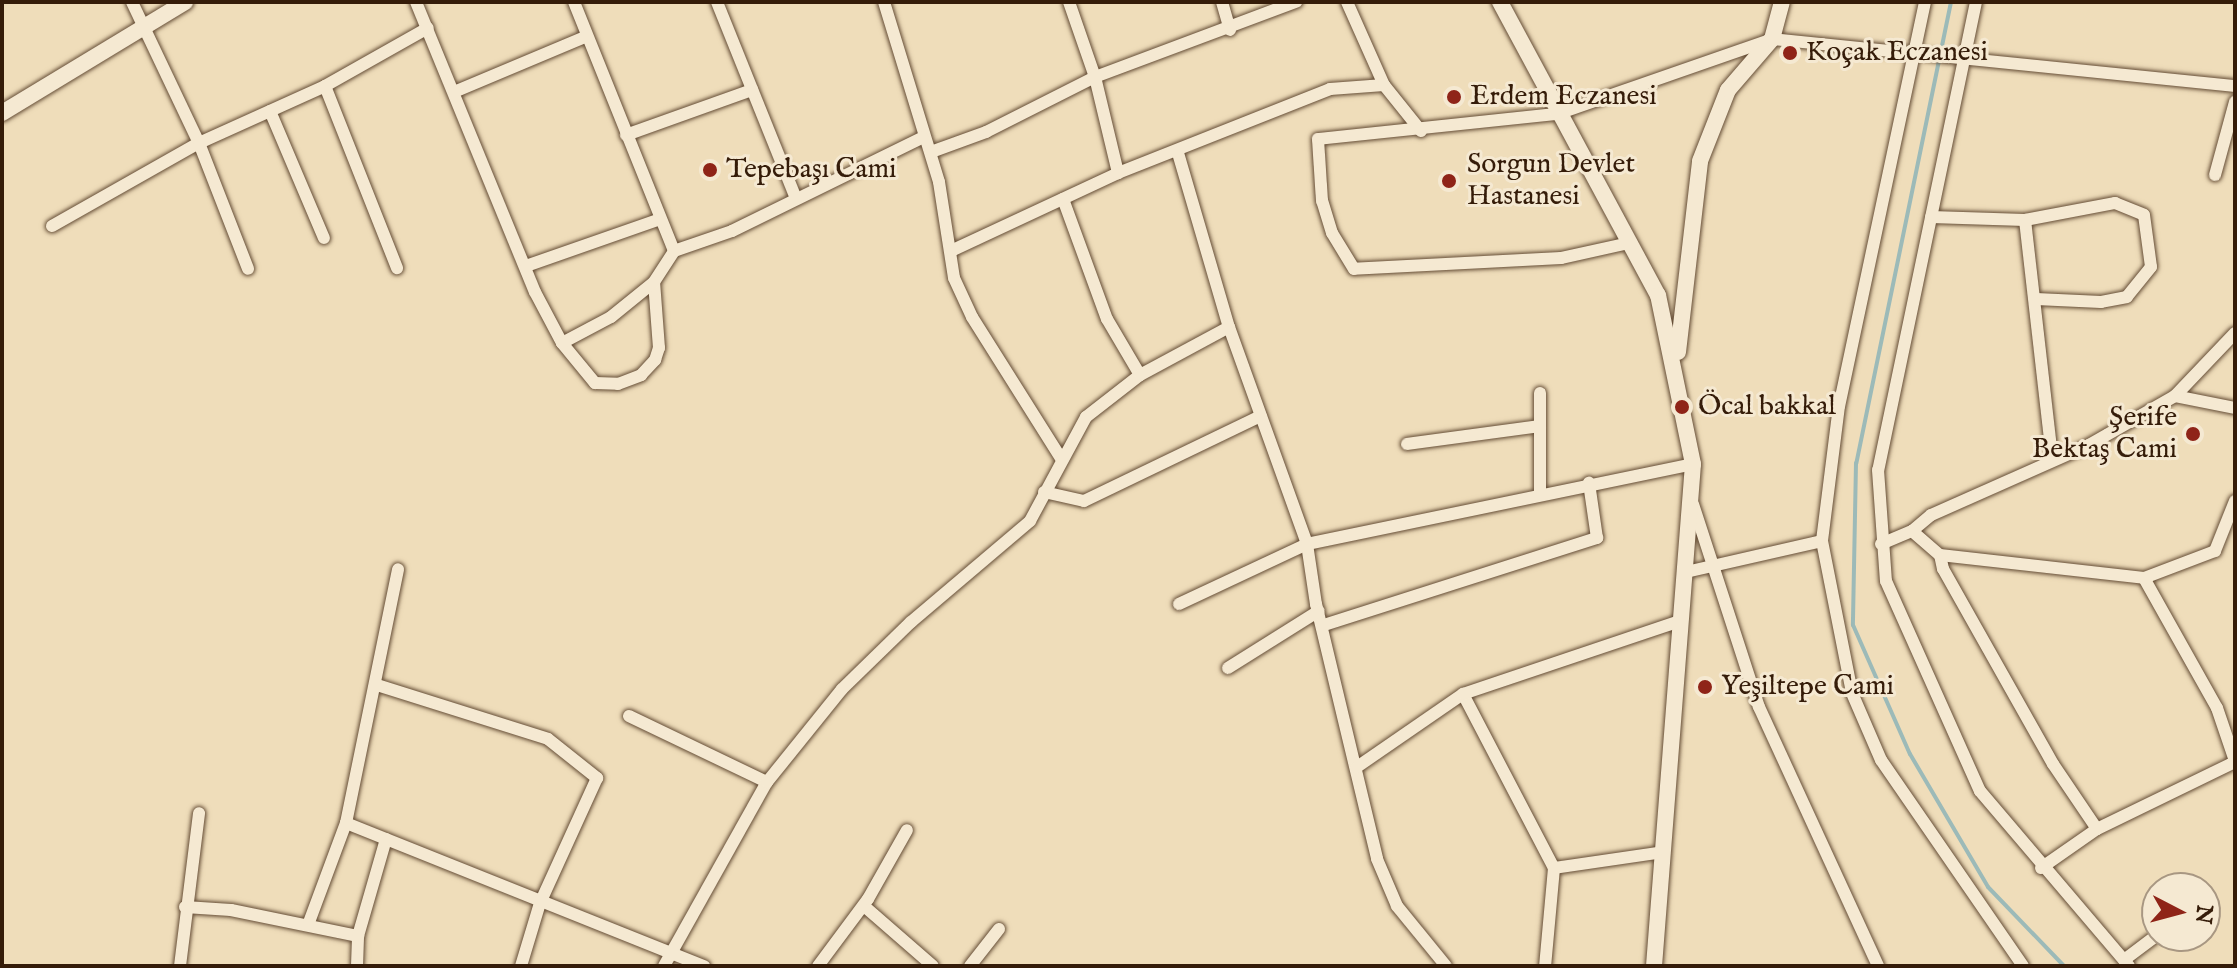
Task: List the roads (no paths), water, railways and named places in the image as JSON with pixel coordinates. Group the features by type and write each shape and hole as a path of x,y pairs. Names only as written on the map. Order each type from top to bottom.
{"street":[{"path":"132,2 147,26 199,143 248,269"},
{"path":"2,113 185,2"},
{"path":"416,2 526,266 562,343 595,383 618,384 641,375 659,348 654,282"},
{"path":"574,2 657,220 674,251"},
{"path":"717,2 796,199"},
{"path":"884,2 922,138 931,152 953,250 954,278 972,317 1062,460"},
{"path":"1069,2 1095,77 1118,173"},
{"path":"1222,2 1230,30"},
{"path":"931,152 986,132 1095,77 1230,30 1296,2"},
{"path":"1347,2 1384,85 1421,131"},
{"path":"1500,2 1557,114 1658,295 1676,365 1693,464 1693,504 1677,622 1654,966"},
{"path":"1676,365 1700,161 1728,90 1772,39 1782,2"},
{"path":"1925,2 1839,406 1822,541 1852,693 1881,760 1983,916 2023,966"},
{"path":"1976,2 1878,470 1881,544 1899,618 1980,791 2041,868 2126,963 2141,949"},
{"path":"52,226 199,143 325,86 428,28"},
{"path":"454,92 587,36"},
{"path":"1629,243 1561,258 1354,269 1332,233 1322,201 1318,139 1421,131 1557,114 1772,39 1914,51 2235,86"},
{"path":"953,250 1118,173 1178,153 1330,89 1384,85"},
{"path":"325,86 397,268"},
{"path":"626,135 752,90"},
{"path":"2215,175 2235,102"},
{"path":"270,111 324,238"},
{"path":"562,343 611,317 654,282 674,251 732,231 922,138"},
{"path":"1178,153 1229,327 1307,544 1319,611 1385,883 1446,966"},
{"path":"1063,199 1107,319 1140,375"},
{"path":"1931,217 2025,220 2115,203 2144,215 2151,243 2151,267 2127,297 2101,302 2036,299"},
{"path":"526,266 657,220"},
{"path":"2025,220 2052,458"},
{"path":"664,966 668,951 767,782 842,689 911,622 1030,521 1086,417 1140,375 1229,327"},
{"path":"1881,544 1912,531 1931,515 2052,458 2089,445 2175,396 2235,333"},
{"path":"1540,393 1540,492"},
{"path":"2175,396 2235,408"},
{"path":"1044,492 1084,501 1261,416"},
{"path":"1407,444 1540,426"},
{"path":"1179,604 1307,544 1540,492 1693,464"},
{"path":"1324,625 1597,538 1589,483"},
{"path":"1912,531 1940,555 2144,578 2215,551 2235,501"},
{"path":"1693,504 1710,565 1729,603 1759,707 1878,966"},
{"path":"1686,572 1822,541"},
{"path":"1940,555 1943,569 2053,764 2097,829"},
{"path":"308,925 346,823 377,685 398,569"},
{"path":"2041,868 2097,829 2235,762 2217,708 2144,578"},
{"path":"1228,668 1319,611"},
{"path":"1357,767 1463,694 1677,622"},
{"path":"377,685 548,739 588,766 597,778 540,903 521,966"},
{"path":"1463,694 1554,868 1545,966"},
{"path":"629,716 767,782"},
{"path":"180,966 199,813"},
{"path":"346,823 704,966"},
{"path":"818,966 864,906 907,830"},
{"path":"357,966 358,936 386,839"},
{"path":"1554,868 1664,852"},
{"path":"864,906 933,966"},
{"path":"185,907 308,925 358,936"},
{"path":"970,966 999,929"}],"waterway":[{"path":"1951,2 1856,463 1853,625 1910,754 1988,887 2064,966"}],"place":[{"name":"Koçak Eczanesi","path":"1790,53"},
{"name":"Erdem Eczanesi","path":"1454,97"},
{"name":"Tepebaşı Cami","path":"710,170"},
{"name":"Sorgun Devlet Hastanesi","path":"1449,181"},
{"name":"Öcal bakkal","path":"1682,407"},
{"name":"Şerife Bektaş Cami","path":"2193,434"},
{"name":"Yeşiltepe Cami","path":"1705,687"}]}
